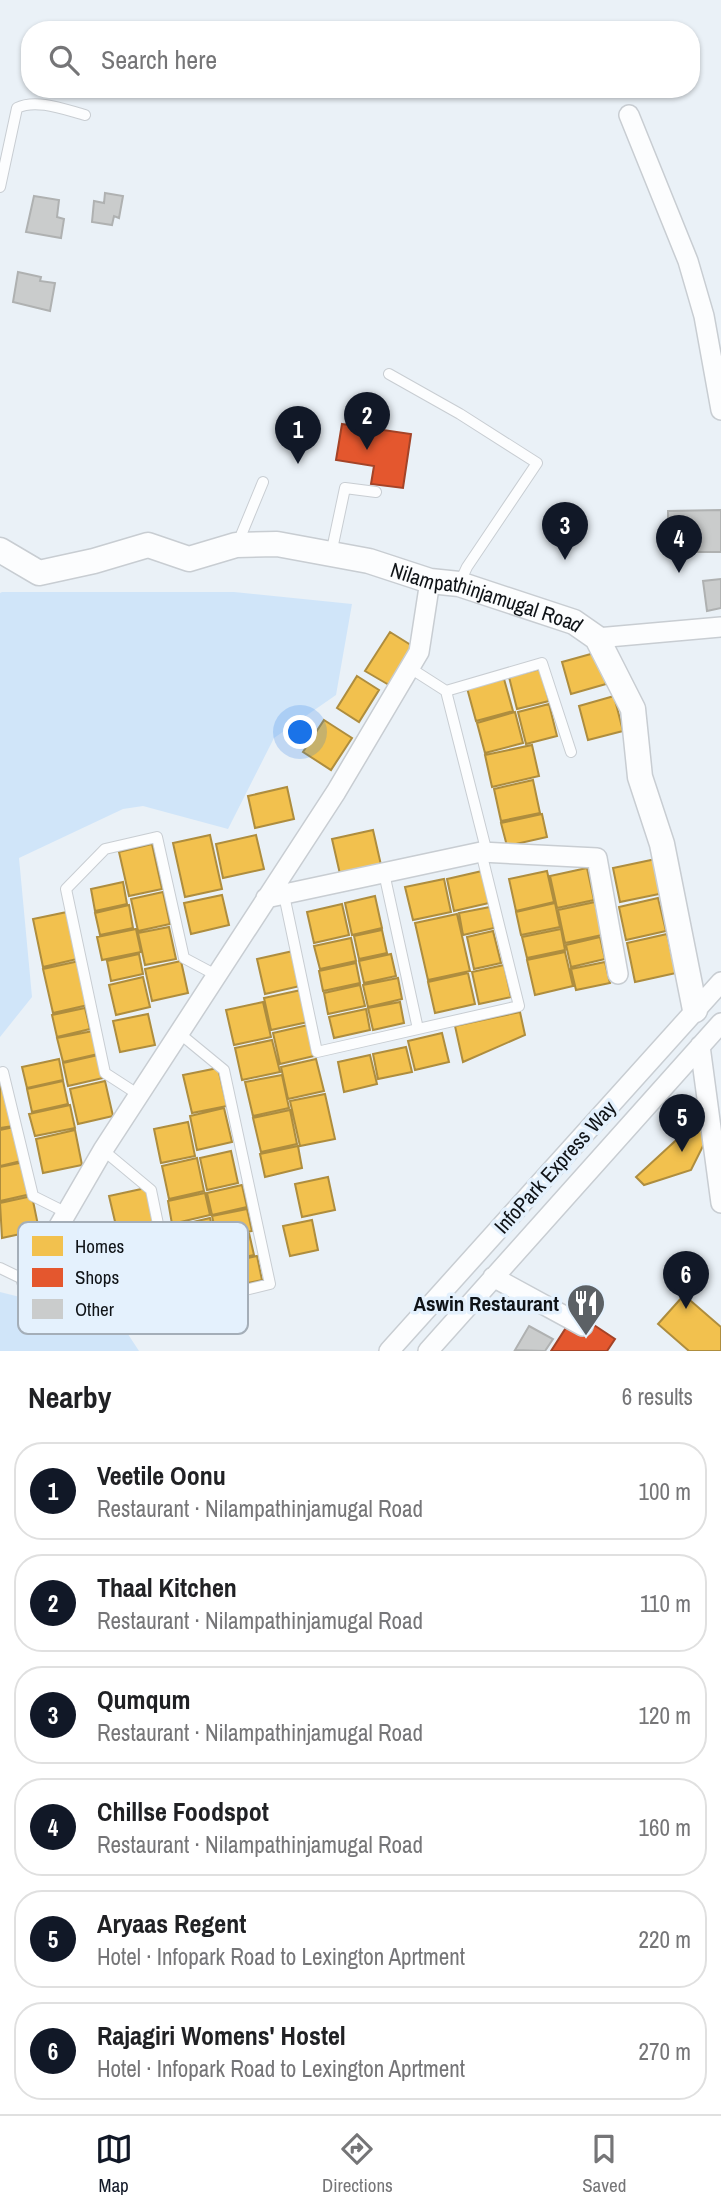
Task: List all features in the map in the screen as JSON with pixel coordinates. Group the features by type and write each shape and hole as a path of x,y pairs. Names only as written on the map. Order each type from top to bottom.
{"street":[{"path":"629,115 688,261 704,316 721,410"},
{"name":"Nilampathinjamugal Road","path":"0,550 39,573 148,545 189,559 236,545 277,544 369,561 430,581 459,584 574,622 597,638 633,709 640,777 662,844 695,1010"},
{"path":"61,1222 103,1150 216,975 275,896 410,668 419,652 430,581"},
{"path":"597,638 721,627"},
{"path":"275,896 484,853 597,858 618,974"},
{"name":"InfoPark Express Way","path":"389,1351 721,982"},
{"name":"InfoPark Express Way","path":"428,1351 721,1023"},
{"path":"700,1046 721,1203"},
{"path":"493,1277 583,1326"}],"lane":[{"path":"0,187 17,108 24,104 57,107 85,115"},
{"path":"389,374 460,414 537,463 467,567 459,584"},
{"path":"236,545 263,482"},
{"path":"331,554 345,488 376,492"},
{"path":"446,691 542,663 571,752"},
{"path":"275,896 317,1052 519,1006 446,691 410,668"},
{"path":"139,1095 105,1073 66,889 105,849 157,837 184,958 216,975"},
{"path":"383,873 418,1029"},
{"path":"179,1033 224,1070 270,1284 248,1289"},
{"path":"0,1073 3,1072 33,1196 66,1213"},
{"path":"103,1150 151,1190 158,1222"},
{"path":"0,1268 18,1277"}],"shaded area":[{"path":"234,592 352,604 336,695 274,738 228,829 143,806 123,809 19,858 32,997 0,1037 0,593"},
{"path":"0,1292 18,1296 18,1334 128,1334 139,1351 0,1351"}],"building: Homes":[{"path":"390,632 414,647 389,685 365,671"},
{"path":"598,652 606,684 571,694 562,662"},
{"path":"540,669 549,701 517,709 509,677"},
{"path":"357,676 379,690 359,722 337,708"},
{"path":"504,679 513,711 476,721 467,688"},
{"path":"614,696 623,731 588,740 579,706"},
{"path":"549,704 557,736 526,744 518,712"},
{"path":"515,712 523,743 485,753 477,723"},
{"path":"324,720 352,738 331,770 303,752"},
{"path":"532,745 539,776 492,787 485,755"},
{"path":"533,780 540,813 501,821 494,789"},
{"path":"287,787 294,819 255,828 248,796"},
{"path":"542,814 547,837 507,846 501,823"},
{"path":"373,830 381,865 340,874 332,839"},
{"path":"210,835 222,889 185,897 173,843"},
{"path":"256,835 264,869 223,878 216,844"},
{"path":"152,844 162,889 129,896 119,852"},
{"path":"656,859 664,893 620,902 613,868"},
{"path":"587,868 594,900 557,908 550,876"},
{"path":"482,871 489,903 454,911 447,879"},
{"path":"547,871 554,902 516,911 509,879"},
{"path":"444,879 451,912 413,920 405,887"},
{"path":"123,882 127,904 95,911 91,889"},
{"path":"163,892 170,924 138,931 131,899"},
{"path":"222,895 229,925 191,934 184,903"},
{"path":"375,896 382,928 352,935 345,903"},
{"path":"658,898 666,931 626,940 619,907"},
{"path":"595,902 602,935 565,943 558,910"},
{"path":"555,903 560,927 521,935 516,912"},
{"path":"342,904 349,935 314,943 307,912"},
{"path":"129,905 133,928 100,935 95,913"},
{"path":"490,907 494,928 463,935 459,913"},
{"path":"67,912 77,959 43,967 33,919"},
{"path":"457,914 470,971 428,980 415,923"},
{"path":"169,927 176,959 145,965 138,933"},
{"path":"136,929 141,952 102,960 97,937"},
{"path":"561,929 565,950 527,958 522,937"},
{"path":"382,930 387,953 359,959 354,936"},
{"path":"493,931 501,963 474,969 467,937"},
{"path":"667,934 676,973 635,982 627,943"},
{"path":"600,937 605,959 571,967 566,945"},
{"path":"351,938 356,961 320,969 314,946"},
{"path":"293,951 300,986 265,994 257,959"},
{"path":"565,952 573,986 535,995 527,960"},
{"path":"139,954 143,974 111,981 107,961"},
{"path":"391,954 396,976 364,983 359,961"},
{"path":"79,961 88,1005 53,1013 43,969"},
{"path":"181,961 188,993 152,1001 145,969"},
{"path":"605,962 610,983 576,990 571,969"},
{"path":"356,963 360,983 323,991 319,971"},
{"path":"504,965 511,997 479,1004 472,972"},
{"path":"468,973 475,1004 435,1013 428,982"},
{"path":"143,977 150,1007 116,1015 109,985"},
{"path":"398,978 402,999 368,1007 363,985"},
{"path":"360,985 365,1006 328,1014 324,993"},
{"path":"301,990 308,1022 271,1030 264,998"},
{"path":"263,1002 271,1037 234,1045 226,1010"},
{"path":"400,1002 404,1023 373,1030 368,1008"},
{"path":"85,1008 90,1029 57,1037 52,1015"},
{"path":"366,1009 370,1030 334,1038 329,1017"},
{"path":"520,1012 525,1035 463,1062 455,1026"},
{"path":"148,1014 155,1045 120,1052 113,1021"},
{"path":"308,1025 314,1056 280,1064 273,1033"},
{"path":"93,1031 98,1054 63,1062 57,1038"},
{"path":"442,1033 449,1062 415,1070 408,1041"},
{"path":"272,1040 280,1072 242,1080 235,1048"},
{"path":"406,1047 412,1072 378,1079 373,1054"},
{"path":"98,1055 103,1078 68,1086 63,1063"},
{"path":"370,1055 377,1084 344,1092 338,1062"},
{"path":"59,1059 63,1080 27,1088 22,1067"},
{"path":"316,1059 324,1091 288,1099 281,1067"},
{"path":"218,1068 227,1106 192,1113 183,1075"},
{"path":"282,1075 289,1108 253,1116 245,1082"},
{"path":"3,1081 13,1126 0,1128 0,1082"},
{"path":"63,1081 68,1104 32,1112 27,1089"},
{"path":"105,1081 113,1116 78,1124 70,1089"},
{"path":"325,1094 335,1139 300,1146 290,1101"},
{"path":"70,1105 75,1128 35,1136 29,1114"},
{"path":"224,1108 232,1142 197,1150 190,1116"},
{"path":"290,1110 297,1144 261,1152 253,1118"},
{"path":"697,1121 709,1134 691,1170 644,1185 636,1177"},
{"path":"188,1122 195,1156 161,1163 154,1129"},
{"path":"14,1127 21,1161 0,1166 0,1130"},
{"path":"75,1130 82,1165 43,1173 36,1139"},
{"path":"298,1146 302,1168 265,1177 260,1154"},
{"path":"231,1151 238,1183 207,1190 200,1158"},
{"path":"197,1158 204,1191 169,1199 162,1166"},
{"path":"24,1162 31,1194 0,1201 0,1167"},
{"path":"328,1177 335,1210 302,1217 295,1184"},
{"path":"242,1185 247,1207 212,1215 207,1193"},
{"path":"146,1188 154,1222 115,1222 109,1196"},
{"path":"205,1193 210,1215 172,1222 168,1201"},
{"path":"32,1196 37,1222 18,1222 18,1235 2,1238 0,1203"},
{"path":"247,1209 252,1231 248,1232 248,1222 213,1222 212,1216"},
{"path":"210,1218 211,1222 193,1222"},
{"path":"312,1220 318,1250 290,1256 283,1226"},
{"path":"248,1233 254,1255 248,1256"},
{"path":"257,1256 262,1280 248,1283 248,1258"},
{"path":"684,1295 721,1327 721,1351 689,1351 658,1324"}],"building: Shops":[{"path":"342,424 411,434 403,488 371,484 374,466 336,460"},
{"name":"Aswin Restaurant","path":"569,1323 587,1335 594,1325 615,1339 607,1351 551,1351"}],"building: Other":[{"path":"105,193 123,196 119,218 114,216 112,225 92,222 94,201 104,203"},
{"path":"34,196 59,200 57,217 64,219 61,238 26,232"},
{"path":"18,272 41,277 40,281 55,283 50,311 13,302"},
{"path":"721,510 721,552 668,552 668,511"},
{"path":"721,579 721,608 707,611 703,581"},
{"path":"529,1326 553,1339 545,1351 515,1350"}],"place":[{"name":"Thaal Kitchen","path":"367,450"},
{"name":"Veetile Oonu","path":"298,464"},
{"name":"Qumqum","path":"565,560"},
{"name":"Chillse Foodspot","path":"679,573"},
{"name":"Aryaas Regent","path":"682,1152"},
{"name":"Rajagiri Womens' Hostel","path":"686,1309"},
{"name":"Aswin Restaurant","path":"586,1337"}]}
